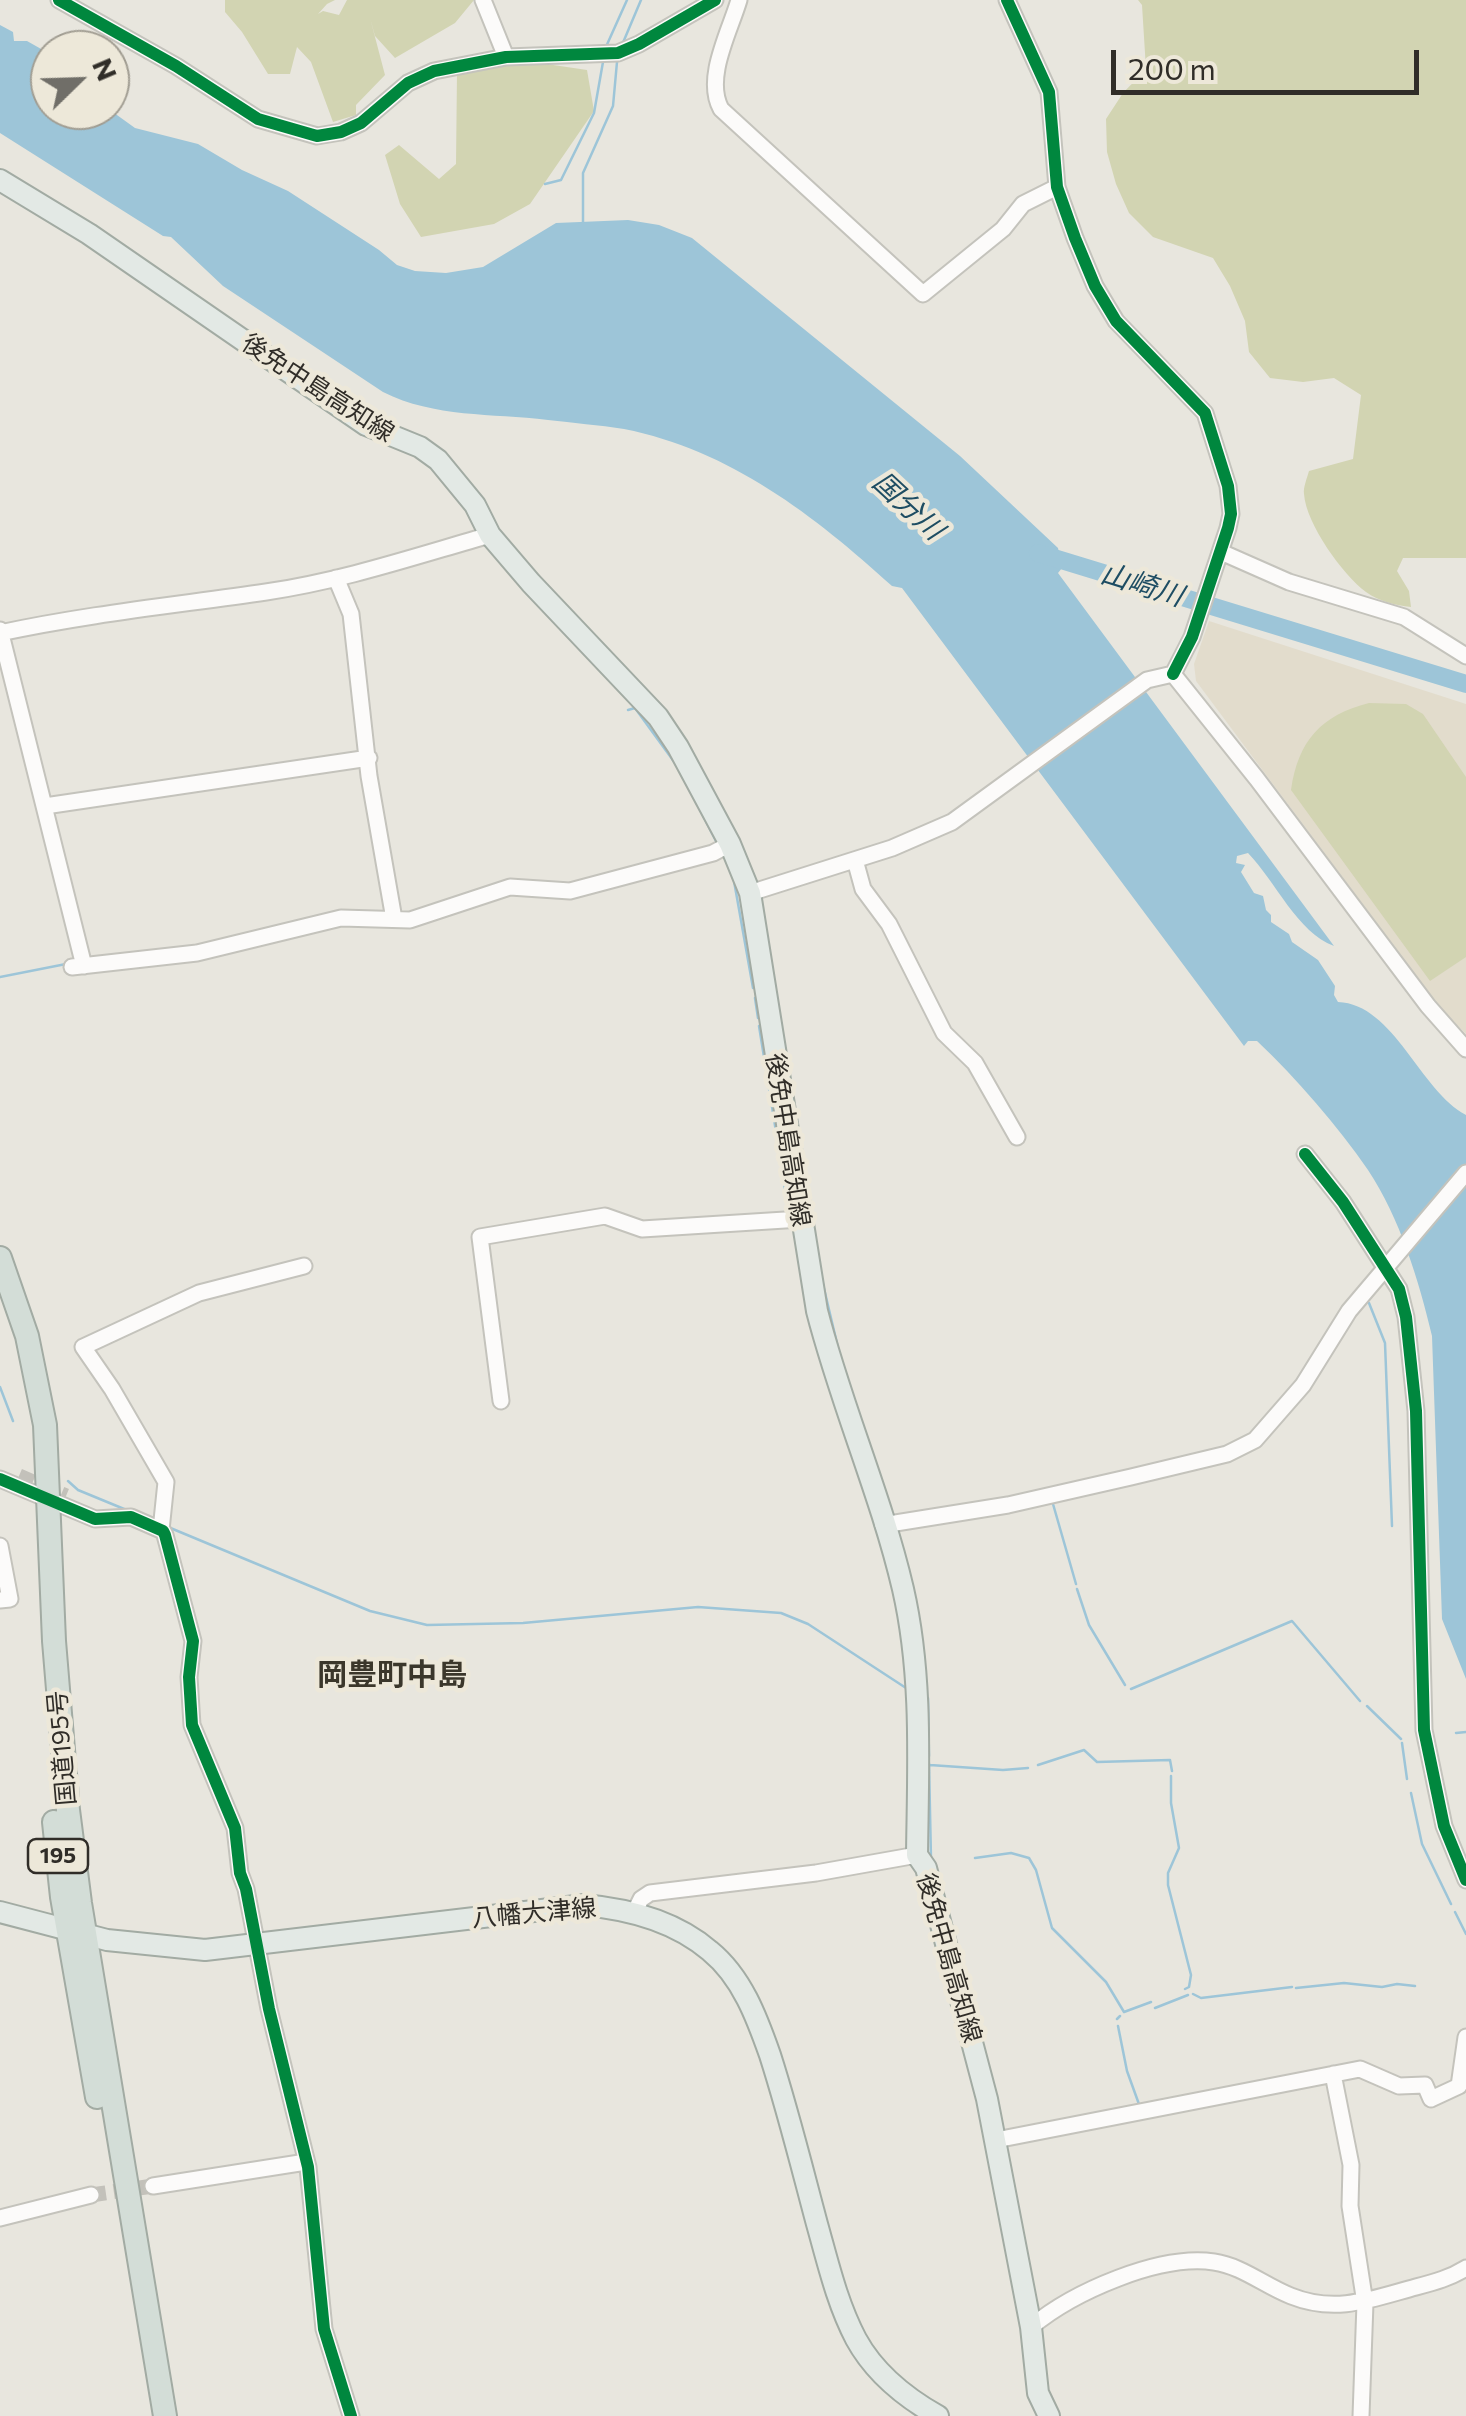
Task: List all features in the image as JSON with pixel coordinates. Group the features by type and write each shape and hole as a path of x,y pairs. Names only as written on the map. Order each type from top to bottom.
{"highway":[{"name":"国道195号","path":"0,1258 16,1298 45,1425 58,1714 77,1932 122,2200 165,2416"},
{"name":"国道195号","path":"0,1293 50,1497"},
{"name":"国道195号","path":"122,2200 150,2416"}],"main road":[{"name":"後免中島高知線","path":"0,180 89,234 366,425 429,452 475,506 490,535 658,718 678,746 730,844 750,893 817,1311 834,1377 904,1593 918,1704 917,1856 926,1868 996,2140 1031,2327 1038,2393 1049,2416"},
{"name":"八幡大津線","path":"0,1912 77,1932 183,1949 256,1945 584,1905 634,1913 683,1932 712,1952 750,2003 780,2086 838,2297 857,2340 902,2392 938,2416"}],"street":[{"path":"59,0 258,118 317,136 361,124 408,83 434,71 506,56 613,53 709,1"},
{"path":"483,0 506,56"},
{"path":"739,0 718,72 716,99 721,109 923,294 1002,229 1023,204 1058,188"},
{"path":"750,893 892,848 952,822 1146,680 1165,675 1201,613 1221,552 1231,514 1230,500 1210,425 1198,404 1128,338 1095,286 1058,188 1049,92 1007,0"},
{"path":"490,535 336,578 266,592 67,618 0,632 45,806 78,966 196,953 340,918 410,920 510,887 570,891 597,886 713,854 730,844"},
{"path":"1221,552 1290,582 1404,616 1466,656"},
{"path":"336,578 351,614 369,776 394,919"},
{"path":"1165,675 1257,778 1428,1006 1466,1050"},
{"path":"45,806 369,758"},
{"path":"855,860 863,889 889,924 944,1033 976,1063 1018,1137"},
{"path":"1305,1154 1343,1202 1399,1289 1413,1364 1424,1730 1444,1826 1466,1880"},
{"path":"883,1525 1018,1503 1239,1448 1266,1431 1296,1394 1349,1311 1466,1174"},
{"path":"501,1401 480,1237 605,1216 642,1230 801,1219"},
{"path":"304,1266 200,1292 83,1347 166,1482 161,1526 191,1630 192,1725 235,1828 240,1873 306,2162 324,2329 350,2416"},
{"path":"0,1468 19,1476"},
{"path":"0,1479 50,1497 95,1520 131,1517 161,1526"},
{"path":"0,1546 10,1599 0,1600"},
{"path":"634,1913 641,1899 650,1893 917,1856"},
{"path":"996,2140 1362,2070 1399,2086 1424,2085 1431,2099 1459,2086 1466,2037"},
{"path":"1333,2074 1352,2165 1350,2206 1365,2303 1361,2416"},
{"path":"154,2186 306,2162"},
{"path":"122,2200 195,2188 207,2177"},
{"path":"0,2218 91,2195"},
{"path":"1031,2327 1082,2294 1142,2271 1193,2260 1234,2268 1290,2296 1342,2306 1448,2278 1466,2268"}],"shaded area":[{"path":"1209,621 1466,704 1466,1034 1437,1004 1196,681 1194,664"}],"green space":[{"path":"225,0 335,0 318,14 323,11 339,15 347,0 474,0 455,23 395,58 375,36 370,18 385,75 356,105 356,115 333,122 311,62 297,47 290,74 268,74 225,12"},
{"path":"1138,0 1466,0 1466,558 1403,558 1397,571 1409,591 1411,607 1382,601 1357,584 1327,548 1306,506 1304,492 1309,471 1353,459 1361,395 1334,378 1303,382 1270,378 1249,352 1245,321 1213,258 1153,237 1129,213 1107,152 1106,119 1146,69 1142,5"},
{"path":"533,62 587,70 594,111 530,204 494,224 421,237 400,204 385,155 399,145 439,179 456,164 457,73"},
{"path":"1369,703 1406,704 1423,714 1466,777 1466,957 1430,981 1291,790 1299,757 1315,733 1338,715"}],"water":[{"name":"国分川","path":"0,25 13,32 14,41 30,43 30,130 130,130 130,124 198,144 288,191 397,265 415,271 446,273 483,267 556,223 628,220 659,225 692,238 960,456 1058,548 1062,568 1058,573 1334,946 1309,930 1248,853 1237,856 1236,863 1245,865 1241,872 1254,893 1263,896 1271,922 1318,960 1335,986 1338,1002 1358,1006 1375,1017 1434,1088 1466,1115 1466,1679 1442,1619 1432,1336 1390,1208 1356,1153 1302,1087 1257,1041 1248,1041 1244,1046 902,588 892,586 833,535 769,489 735,469 663,439 624,429 443,410 383,392 223,286 171,237 163,236 0,133"}],"waterway":[{"path":"605,49 627,0"},
{"path":"622,45 641,0"},
{"path":"545,184 561,180 594,113 603,62"},
{"path":"583,222 583,173 613,106 617,62"},
{"name":"山崎川","path":"1038,553 1466,684"},
{"path":"628,710 635,708 675,763"},
{"path":"691,792 717,843"},
{"path":"734,881 753,988"},
{"path":"0,977 66,964"},
{"path":"755,998 758,1018"},
{"path":"759,1026 782,1169"},
{"path":"783,1178 789,1213"},
{"path":"821,1276 840,1356"},
{"path":"1369,1303 1385,1343 1392,1526"},
{"path":"0,1387 13,1421"},
{"path":"68,1481 78,1490 129,1511"},
{"path":"1053,1504 1076,1584"},
{"path":"168,1527 370,1611 427,1625 523,1623 698,1607 781,1613 808,1624 906,1688"},
{"path":"1077,1589 1089,1625 1125,1685"},
{"path":"1131,1689 1292,1621 1360,1701"},
{"path":"928,1698 929,1756"},
{"path":"1367,1706 1401,1739"},
{"path":"1456,1733 1466,1732"},
{"path":"1402,1743 1407,1779"},
{"path":"1038,1765 1084,1750 1097,1762 1170,1760 1172,1771"},
{"path":"929,1763 931,1859"},
{"path":"930,1765 1028,1768"},
{"path":"1171,1776 1179,1848 1168,1873 1168,1885 1191,1975 1185,1989"},
{"path":"1411,1793 1422,1844 1451,1904"},
{"path":"975,1858 1011,1853 1029,1858 1052,1928 1106,1982 1124,2012 1151,2002"},
{"path":"1455,1912 1466,1934"},
{"path":"1296,1988 1344,1983 1415,1986"},
{"path":"1193,1994 1201,1998 1292,1987"},
{"path":"1155,2008 1188,1995"},
{"path":"1117,2019 1120,2016"},
{"path":"1118,2026 1127,2071 1140,2107"}],"tunnel":[{"path":"19,1476 66,1496"},
{"path":"91,2195 153,2186"}],"cycle path":[{"path":"59,0 176,66 258,119 317,136 361,123 408,83 434,71 506,57 618,53 715,0"},
{"path":"1007,0 1049,92 1057,187 1095,286 1116,321 1205,413 1228,486 1228,528 1192,637 1173,674"},
{"path":"1305,1154 1343,1202 1399,1289 1406,1317 1416,1411 1424,1730 1444,1826 1466,1880"},
{"path":"0,1479 95,1519 131,1517 165,1535 193,1641 189,1677 192,1725 235,1828 240,1873 269,2009 308,2167 324,2329 351,2416"}],"district":[{"name":"岡豊町中島","path":"392,1675"}]}
